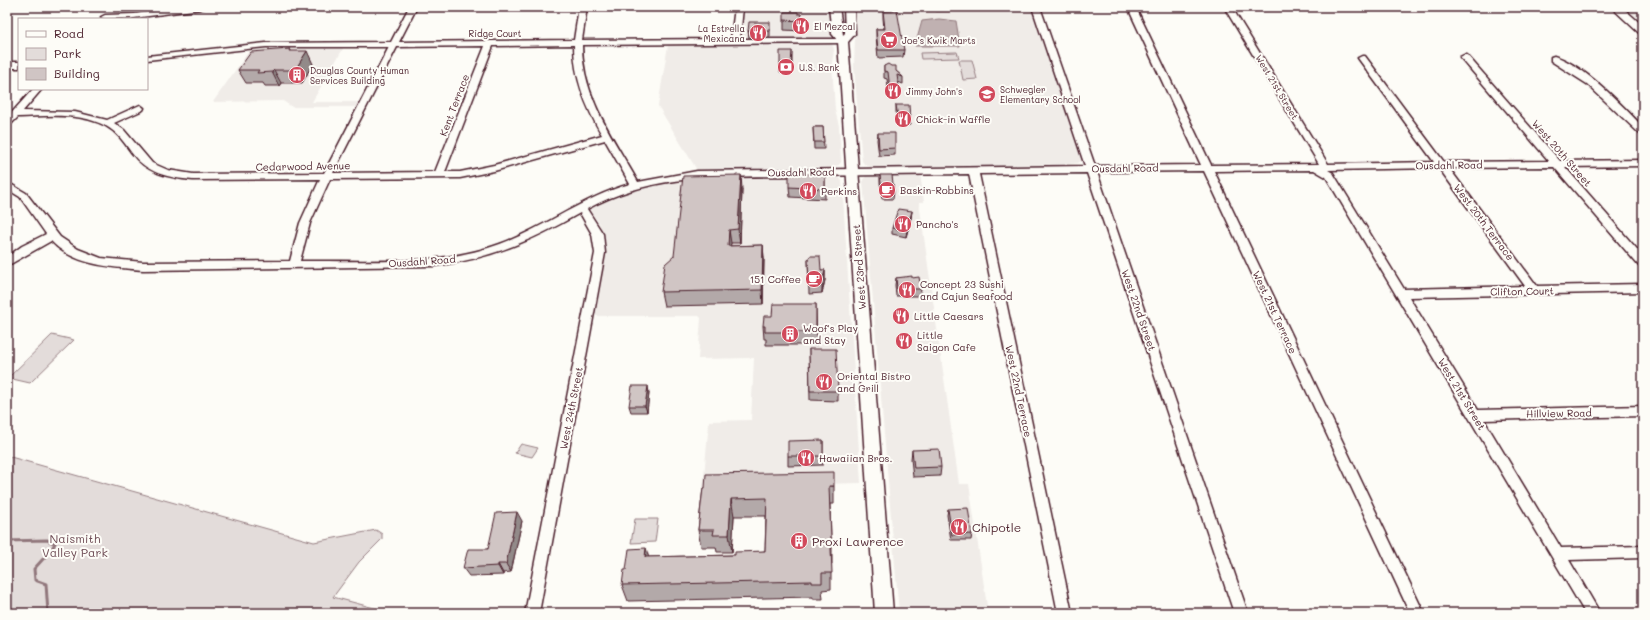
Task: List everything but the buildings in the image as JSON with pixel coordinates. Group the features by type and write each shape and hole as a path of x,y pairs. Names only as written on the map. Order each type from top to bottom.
{"main road":[{"name":"West 23rd Street","path":"834,7 837,34 844,41 884,613"},
{"name":"West 23rd Street","path":"844,41 850,34 849,7"},
{"path":"1616,7 1638,24 1643,31"}],"street":[{"path":"104,18 115,7"},
{"path":"104,18 134,16 201,7"},
{"path":"294,264 305,222 413,7"},
{"path":"583,7 577,43 579,70 583,86 635,186"},
{"path":"734,42 737,32 739,7"},
{"name":"West 22nd Street","path":"1036,7 1241,613"},
{"path":"1229,8 1281,7"},
{"name":"West 21st Street","path":"1229,8 1330,169 1401,293 1594,613"},
{"name":"West 21st Terrace","path":"1134,12 1417,613"},
{"name":"Ridge Court","path":"148,58 256,45 844,41"},
{"name":"Kent Terrace","path":"439,175 490,43"},
{"name":"West 20th Street","path":"1464,57 1643,263"},
{"name":"West 20th Terrace","path":"1362,58 1534,290"},
{"path":"1554,59 1600,91 1643,132"},
{"path":"7,65 18,65"},
{"path":"7,123 37,90"},
{"path":"108,123 140,108"},
{"name":"Cedarwood Avenue","path":"15,114 70,114 108,123 123,134 144,162 149,166 172,175 216,178 460,175 480,172 608,136"},
{"name":"Ousdahl Road","path":"7,186 23,195 52,236 74,252 100,262 117,264 422,263 466,257 514,243 605,196 664,178 703,173 1311,166 1330,169 1441,165 1643,163"},
{"name":"West 22nd Terrace","path":"973,170 1065,613"},
{"name":"West 24th Street","path":"532,613 600,253 600,242 596,228 581,208"},
{"path":"7,262 26,249 52,236"},
{"name":"Clifton Court","path":"1401,293 1643,288"},
{"name":"Hillview Road","path":"1474,415 1643,411"},
{"path":"1558,554 1643,552"}],"shaded area":[{"path":"743,7 827,7 831,17 833,37 830,39 742,39 740,36"},
{"name":"Schwegler Elementary School","path":"856,7 1032,7 1082,158 1081,161 1078,163 1043,166 871,167 865,165 862,161 854,67"},
{"path":"1624,7 1643,7 1643,25 1629,12"},
{"path":"939,19 956,21 960,46 915,46 922,21"},
{"path":"831,44 834,50 832,63 835,110 839,126 841,162 839,165 831,167 697,170 658,106 668,45"},
{"path":"344,47 312,102 361,102 358,107 292,107 283,101 213,102 251,48"},
{"path":"920,173 924,202 919,202 959,484 969,484 988,613 899,613 863,181 866,176 871,175"},
{"path":"833,175 839,177 842,181 861,483 703,487 709,421 751,420 754,358 698,359 701,318 699,316 594,316 606,251 606,242 599,223 591,212 590,208 621,193 656,183 696,177"}],"green space":[{"path":"957,52 959,58 921,59 920,53"},
{"path":"959,60 972,60 977,79 963,80"},
{"path":"52,335 74,340 30,383 8,378"},
{"path":"521,444 538,448 532,457 515,453"},
{"name":"Naismith Valley Park","path":"7,456 314,542 376,530 382,534 382,539 359,562 333,597 393,613 7,613"},
{"path":"635,519 658,519 655,542 631,543"}],"waterway":[{"path":"7,541 47,540 55,543 52,549 34,569 35,580 46,584 48,613"}],"place":[{"name":"El Mezcal","path":"801,26"},
{"name":"La Estrella Mexicana","path":"758,33"},
{"name":"Joe's Kwik Marts","path":"889,40"},
{"name":"U.S. Bank","path":"786,67"},
{"name":"Douglas County Human Services Building","path":"297,75"},
{"name":"Jimmy John's","path":"893,91"},
{"name":"Schwegler Elementary School","path":"987,94"},
{"name":"Chick-in Waffle","path":"903,119"},
{"name":"Baskin-Robbins","path":"887,190"},
{"name":"Perkins","path":"808,191"},
{"name":"Pancho's","path":"903,224"},
{"name":"151 Coffee","path":"814,279"},
{"name":"Concept 23 Sushi and Cajun Seafood","path":"907,290"},
{"name":"Little Caesars","path":"901,316"},
{"name":"Woof's Play and Stay","path":"790,334"},
{"name":"Little Saigon Cafe","path":"904,341"},
{"name":"Oriental Bistro and Grill","path":"824,382"},
{"name":"Hawaiian Bros.","path":"806,458"},
{"name":"Chipotle","path":"959,527"},
{"name":"Proxi Lawrence","path":"799,541"}]}
